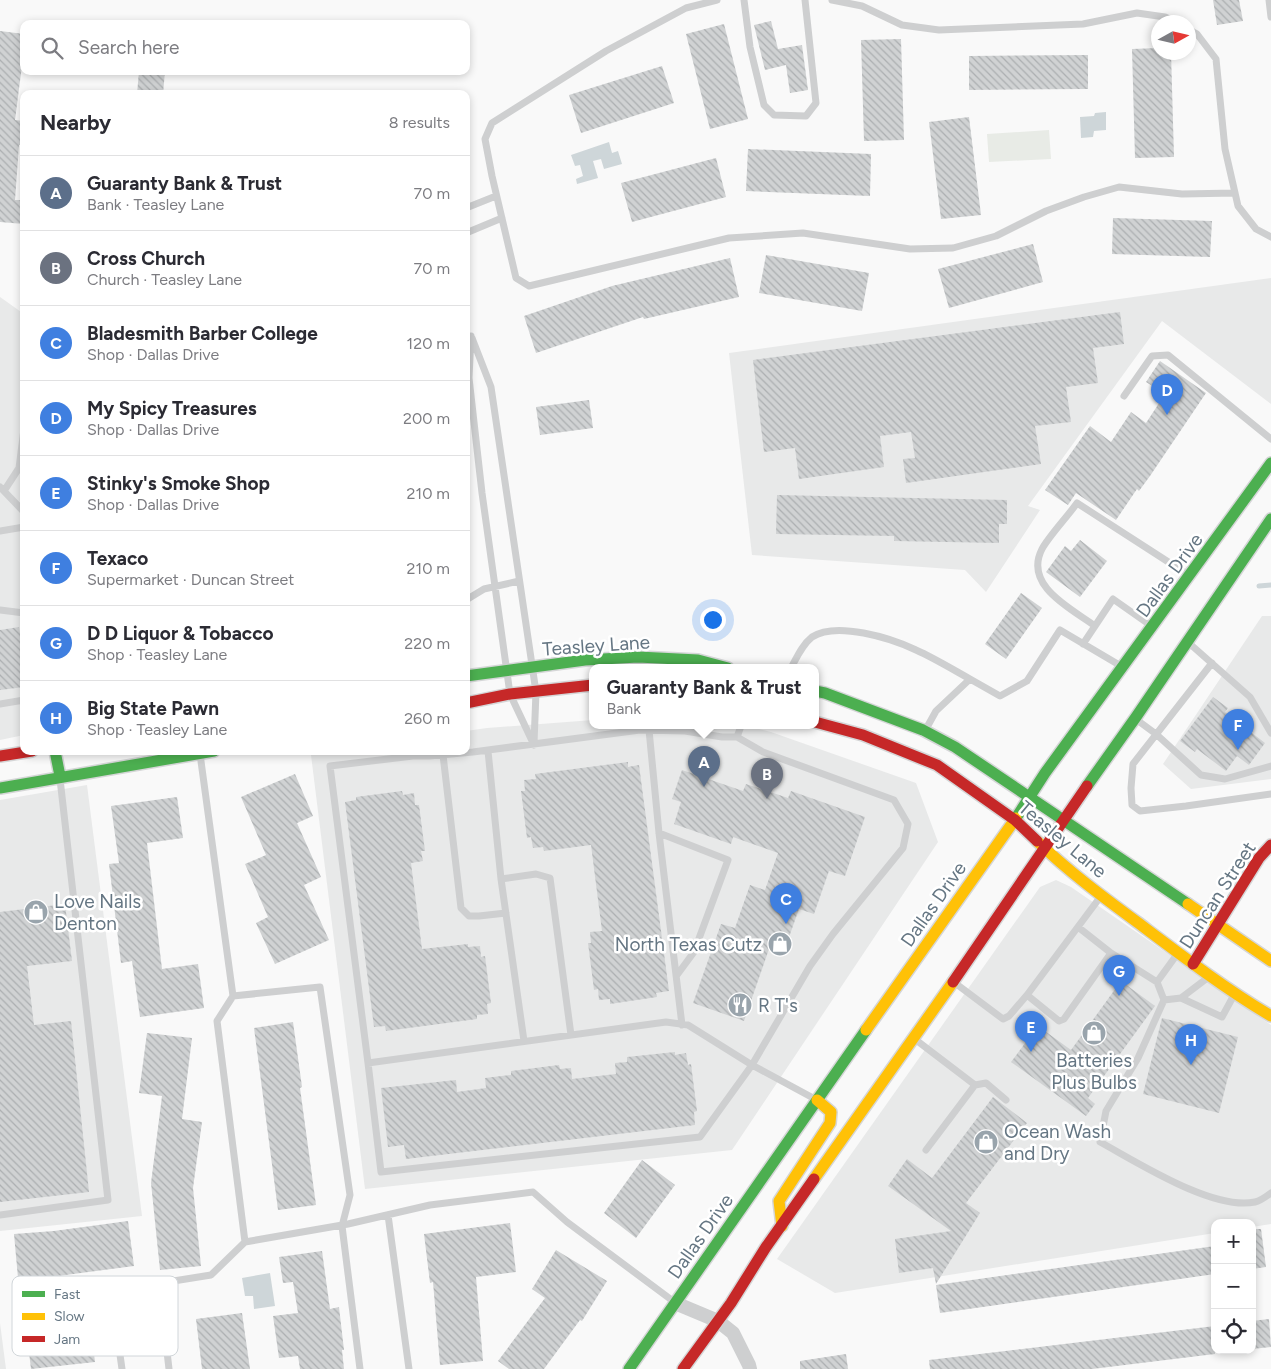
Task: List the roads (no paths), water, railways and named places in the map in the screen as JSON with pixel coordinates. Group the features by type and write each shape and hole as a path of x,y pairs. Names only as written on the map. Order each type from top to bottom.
{"main road":[{"name":"Dallas Drive","path":"629,1369 1015,820 1045,773 1190,576 1261,484 1271,463"},
{"path":"683,1369 1271,521"},
{"name":"Teasley Lane","path":"470,675 585,660 638,657 698,660 713,664"},
{"name":"Teasley Lane","path":"470,701 510,694 589,685"},
{"name":"Teasley Lane","path":"819,692 925,731 955,748 1271,961"},
{"name":"Teasley Lane","path":"819,723 863,735 937,765 1015,820 1044,848 1101,895 1178,953 1234,994 1271,1016"},
{"path":"0,756 20,753"},
{"path":"56,755 60,776"},
{"path":"0,788 60,776 194,755"},
{"name":"Duncan Street","path":"1193,964 1259,858 1271,845"},
{"path":"782,1226 779,1200 830,1123 831,1112 817,1100"}],"street":[{"path":"675,1303 718,1321 734,1333 750,1369"}],"lane":[{"path":"717,0 686,8 606,51 492,123 485,139 496,196 516,278 529,286 729,238 803,233 910,249 953,248 996,236 1061,205 1119,187 1182,194 1235,192"},
{"path":"744,0 750,47 764,104 774,115 806,116 816,103 804,0"},
{"path":"832,0 862,6 902,25 939,30 1083,24 1137,13 1151,16"},
{"path":"1269,0 1271,17"},
{"path":"1196,33 1216,59 1225,149 1238,206 1256,229 1271,237"},
{"path":"470,206 496,196"},
{"path":"470,231 502,218"},
{"path":"470,357 471,336 491,387 536,692 534,745"},
{"path":"1124,396 1152,356 1168,355 1271,439"},
{"path":"470,387 494,586 510,694 534,745"},
{"path":"20,469 2,489 20,508"},
{"path":"1095,626 1056,599 1044,586 1038,568 1042,550 1077,504 1190,576"},
{"path":"0,531 20,528"},
{"path":"470,598 484,589 519,581"},
{"path":"1083,644 1113,599 1152,627"},
{"path":"0,610 20,612"},
{"path":"792,664 804,644 814,636 829,630 849,631 888,639 916,650 1000,696 1027,681 1060,630 1123,667"},
{"path":"1188,642 1250,697 1271,733"},
{"path":"1212,663 1133,764 1132,805 1140,810 1186,806 1271,794"},
{"path":"925,731 936,711 970,679"},
{"path":"0,704 20,701"},
{"path":"1135,719 1156,734 1202,775 1224,778 1271,766"},
{"path":"737,737 740,729"},
{"path":"649,730 659,833 682,1024"},
{"path":"470,753 649,730 685,730 722,737 737,737 763,752 894,800 908,824 903,848 833,934 810,966 752,1065 700,1137 381,1172 330,766 412,756 443,755 461,908 468,916 506,912"},
{"path":"488,751 501,878 524,1041"},
{"path":"200,755 233,996 217,1021 245,1242"},
{"path":"0,1215 108,1200 60,776"},
{"path":"659,833 728,860 694,952 677,976"},
{"path":"501,878 536,874 550,878 571,1035"},
{"path":"953,982 1003,1019 1009,1016 1027,995 1101,895"},
{"path":"1078,927 1111,952 1157,982 1164,1000 1138,1058 1106,1111 1100,1142 1196,1193 1236,1202 1256,1202 1271,1192"},
{"path":"1027,995 1059,1021 1064,1019 1111,952"},
{"path":"1157,982 1178,953"},
{"path":"1164,1000 1181,998 1210,976"},
{"path":"233,996 320,986 350,1195 342,1226 360,1369"},
{"path":"1181,998 1222,1017 1234,994"},
{"path":"368,1063 666,1022 688,1025 752,1065 817,1100"},
{"path":"914,1038 975,1085"},
{"path":"926,1150 975,1085 986,1083 1006,1100"},
{"path":"178,1280 211,1275 245,1242 342,1226 430,1205 533,1192 567,1222 675,1303"},
{"path":"388,1215 409,1369"},
{"path":"120,1356 122,1369"},
{"path":"167,1356 169,1369"}],"waterway":[{"path":"1259,586 1271,585"}],"place":[{"name":"My Spicy Treasures","path":"1167,415"},
{"name":"Texaco","path":"1238,750"},
{"name":"Guaranty Bank & Trust","path":"704,787"},
{"name":"Cross Church","path":"767,799"},
{"name":"Love Nails Denton","path":"36,912"},
{"name":"Bladesmith Barber College","path":"786,924"},
{"name":"North Texas Cutz","path":"780,944"},
{"name":"D D Liquor & Tobacco","path":"1119,996"},
{"name":"R T's","path":"740,1005"},
{"name":"Batteries Plus Bulbs","path":"1094,1033"},
{"name":"Stinky's Smoke Shop","path":"1031,1052"},
{"name":"Big State Pawn","path":"1191,1065"},
{"name":"Ocean Wash and Dry","path":"986,1142"}]}
